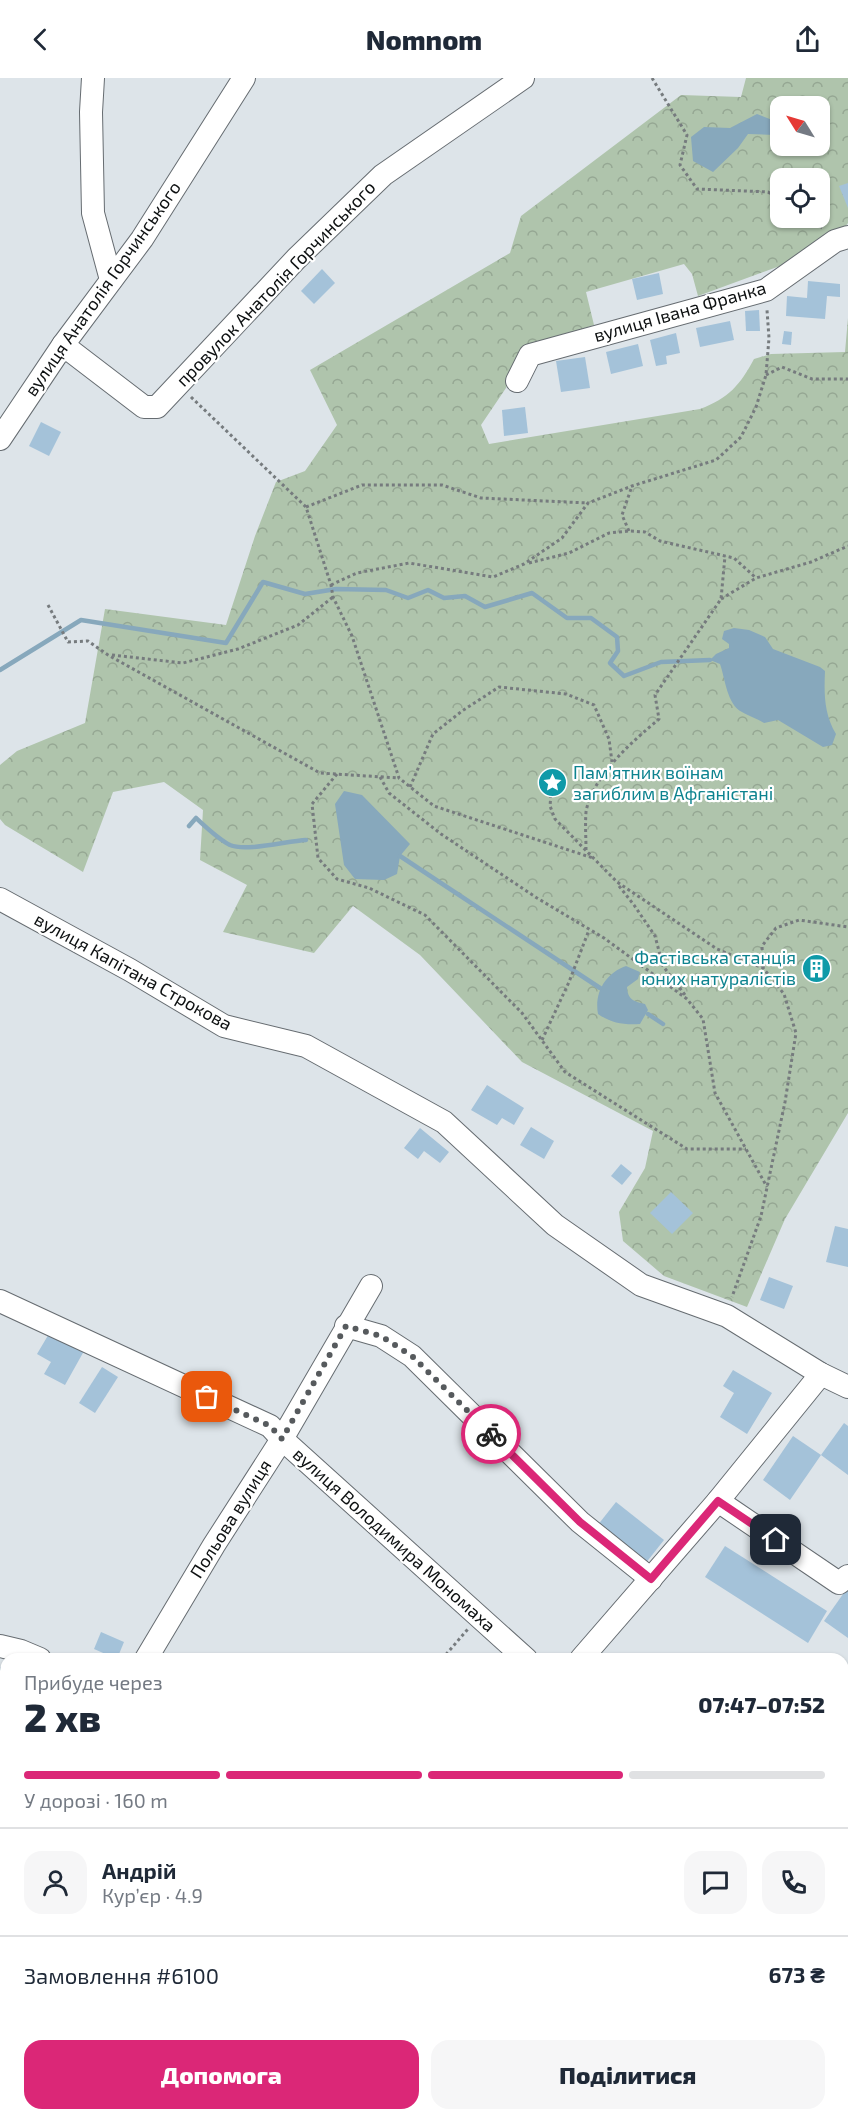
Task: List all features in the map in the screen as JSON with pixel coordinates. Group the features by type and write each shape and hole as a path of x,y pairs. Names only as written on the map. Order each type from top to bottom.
{"street":[{"path":"93,78 91,112 93,213 111,280"},
{"name":"провулок Анатолія Горчинського","path":"63,345 144,407 157,407 296,259 383,175 522,78"},
{"name":"вулиця Анатолія Горчинського","path":"0,439 63,345 142,239 241,79"},
{"name":"вулиця Івана Франка","path":"517,381 530,355 766,290 835,241 848,237"},
{"name":"вулиця Капітана Строкова","path":"0,899 130,970 224,1026 306,1046 444,1122 555,1225 641,1285 727,1317 848,1388"},
{"name":"Польова вулиця","path":"158,1653 214,1545 282,1439 370,1286"},
{"name":"вулиця Володимира Мономаха","path":"0,1301 270,1426 519,1653"},
{"path":"346,1326 381,1336 412,1356 580,1522 651,1579"},
{"path":"586,1653 718,1501 821,1374"},
{"path":"718,1501 839,1583 848,1576"},
{"path":"0,1646 26,1653"}],"path":[{"path":"652,78 687,135 680,165 697,189 770,193"},
{"path":"306,507 362,485 442,485 481,498 588,503 632,486 716,460 741,437 756,407 766,375 769,338 766,290"},
{"path":"766,375 782,367 812,379 848,379"},
{"path":"178,385 306,507 333,595 352,636 399,778 434,807 593,858"},
{"path":"629,531 622,515 632,486"},
{"path":"524,564 562,538 588,503"},
{"path":"331,585 357,573 409,563 493,577 524,564 569,553 609,533 629,531 645,532 660,541 734,558 756,578"},
{"path":"586,852 586,810 593,792 621,751 659,718 655,695 721,599 756,578 811,562 848,546"},
{"path":"721,599 725,556"},
{"path":"108,655 183,663 238,649 298,625 333,595"},
{"path":"48,604 68,642 88,641 108,655 320,773 399,778"},
{"path":"410,787 434,735 462,711 499,687 566,694 594,705 609,739 612,764"},
{"path":"337,774 312,804 318,858 337,879 369,888 425,915 522,1013 565,1072 687,1149 746,1149"},
{"path":"380,777 388,793 441,834 589,930 687,999"},
{"path":"552,783 550,806 555,819 616,882 634,905 655,936 663,966 703,1018 715,1094 767,1189"},
{"path":"616,882 717,949 763,968 784,994 796,1033 767,1189 760,1216 730,1301 727,1317"},
{"path":"763,968 762,946 776,928 799,920 848,927"},
{"path":"542,1040 570,980 589,930"},
{"path":"447,1653 479,1617"}],"green space":[{"path":"746,78 848,78 848,223 840,234 780,266 698,296 692,274 684,264 586,292 594,325 525,348 506,388 481,425 489,444 700,409 733,390 754,359 771,354 845,352 848,318 848,1113 785,1219 747,1307 664,1276 623,1241 619,1212 645,1168 653,1131 522,1062 420,955 353,906 314,953 223,932 247,885 200,860 203,810 164,782 113,792 83,872 5,825 0,819 0,765 17,751 85,723 105,609 226,625 255,536 276,482 305,471 337,425 310,370 510,253 521,216 681,95 741,97"}],"water":[{"path":"757,114 770,119 770,135 748,134 738,148 713,172 693,161 691,137 704,127 730,128"},
{"path":"734,628 749,630 765,637 773,649 825,671 826,704 829,719 836,734 832,745 823,747 778,720 764,723 737,709 727,691 720,664 710,660 716,654 729,648 729,644 722,639 724,631"},
{"path":"344,791 362,795 410,844 400,856 397,874 384,880 355,879 344,865 335,804"},
{"path":"626,966 640,972 638,979 627,987 630,997 634,1001 645,1004 648,1010 640,1024 618,1023 598,1014 598,998 603,984 613,973"}],"building":[{"path":"848,183 848,208 839,186"},
{"path":"322,269 335,283 314,304 301,291"},
{"path":"659,273 663,294 637,300 632,279"},
{"path":"808,281 840,284 840,297 827,296 825,319 786,316 787,296 807,298"},
{"path":"759,310 760,331 746,331 745,311"},
{"path":"730,321 734,340 700,347 696,328"},
{"path":"784,331 792,332 791,345 782,344"},
{"path":"676,333 680,353 666,356 667,364 656,366 650,340"},
{"path":"638,344 643,366 611,374 606,352"},
{"path":"585,357 590,388 561,392 556,361"},
{"path":"525,407 528,433 504,436 502,410"},
{"path":"41,422 61,432 49,456 29,446"},
{"name":"Фастівська станція юних натуралістів","path":"814,959 825,962 821,977 810,974"},
{"path":"487,1085 524,1108 514,1125 502,1118 497,1125 471,1110"},
{"path":"531,1127 554,1141 544,1159 520,1145"},
{"path":"420,1128 449,1152 440,1163 424,1151 418,1159 404,1148"},
{"path":"621,1164 632,1173 622,1185 611,1176"},
{"path":"671,1192 693,1213 672,1234 650,1213"},
{"path":"835,1226 848,1229 848,1267 826,1262"},
{"path":"769,1277 793,1286 784,1309 760,1300"},
{"path":"50,1332 84,1351 65,1385 44,1374 51,1362 37,1354"},
{"path":"102,1367 118,1377 95,1413 79,1403"},
{"path":"733,1370 772,1393 747,1434 720,1417 734,1393 723,1386"},
{"path":"844,1423 848,1426 848,1475 821,1455"},
{"path":"793,1436 821,1455 790,1500 763,1480"},
{"path":"616,1502 664,1540 645,1564 597,1526"},
{"path":"725,1546 827,1611 808,1643 705,1577"},
{"path":"848,1587 848,1638 824,1621"},
{"path":"101,1632 124,1642 119,1653 103,1653 94,1649"}],"waterway":[{"path":"0,670 81,620 226,643 263,582 305,594 336,589 386,590 408,598 428,590 444,598 465,596 485,607 532,593 567,618 591,618 617,637 618,651 610,663 624,676 661,662 710,660"},
{"path":"189,826 196,818 221,840 237,847 256,847 306,840"},
{"path":"400,856 600,988"},
{"path":"648,1014 663,1024"}],"way so far":[{"path":"207,1397 270,1426 282,1439 346,1326 381,1336 412,1356 491,1434"}],"place":[{"name":"Пам’ятник воїнам загиблим в Афганістані","path":"552,783"},
{"name":"Фастівська станція юних натуралістів","path":"817,968"}],"route":[{"path":"491,1434 580,1522 651,1579 718,1501 776,1540"}]}
